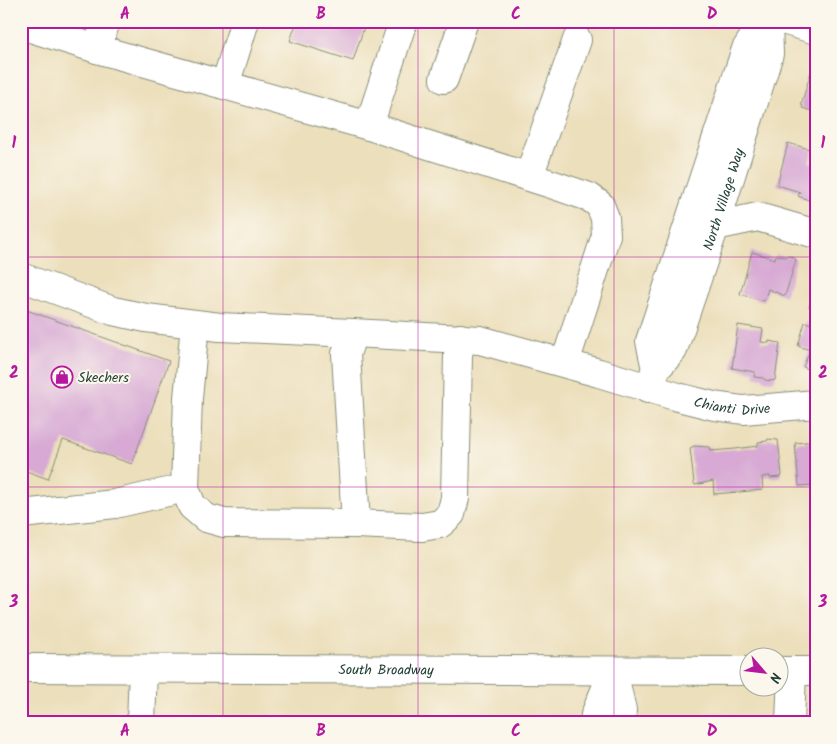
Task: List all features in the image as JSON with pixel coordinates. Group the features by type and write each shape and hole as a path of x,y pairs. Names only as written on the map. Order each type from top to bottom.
{"street":[{"path":"97,49 106,21"},
{"path":"225,85 245,21"},
{"path":"369,126 403,21"},
{"path":"444,79 464,21"},
{"name":"North Village Way","path":"652,379 673,350 715,226 769,54 766,21"},
{"name":"North Village Way","path":"652,379 650,341 746,49 766,21"},
{"path":"786,21 816,30"},
{"path":"21,25 97,49 369,126 529,176 589,197 600,205 605,218 606,235 565,363"},
{"path":"529,176 577,40"},
{"path":"727,185 758,217"},
{"path":"715,226 758,217 816,234"},
{"name":"Chianti Drive","path":"21,277 113,311 195,325 480,340 565,363 652,379 714,406 743,410 816,404"},
{"path":"195,325 188,398 185,488 192,506 206,518 224,523 356,524 422,528 440,524 451,514 455,498 460,338"},
{"path":"352,333 346,354 356,524"},
{"path":"21,514 115,504 185,488"},
{"name":"South Broadway","path":"21,668 740,671"},
{"path":"142,723 143,669"},
{"path":"790,723 796,671"},
{"path":"594,723 595,715 613,672"},
{"path":"613,672 622,710 621,723"}],"building":[{"path":"297,21 366,21 353,61 290,41"},
{"path":"816,70 816,110 813,109 812,111 802,108 803,106 801,105 811,72"},
{"path":"788,143 813,150 809,162 816,164 816,201 814,202 798,196 800,192 777,185"},
{"path":"752,252 775,259 776,255 793,257 796,260 785,296 768,289 764,301 740,294"},
{"path":"816,284 816,309 809,307"},
{"path":"21,308 169,361 132,464 63,440 48,479 21,469"},
{"path":"805,322 816,325 816,372 803,367 810,350 798,346"},
{"path":"738,325 763,329 761,342 780,343 775,380 771,381 754,377 755,372 732,368"},
{"path":"768,439 778,440 782,475 770,478 770,476 762,477 763,490 714,494 713,481 695,485 690,448 694,446 710,447 711,451 735,449 758,446 758,442 767,441"},
{"path":"816,441 816,485 799,486 795,443"},
{"path":"264,717 329,721 329,723 264,723"}],"place":[{"name":"Skechers","path":"62,377"}]}
